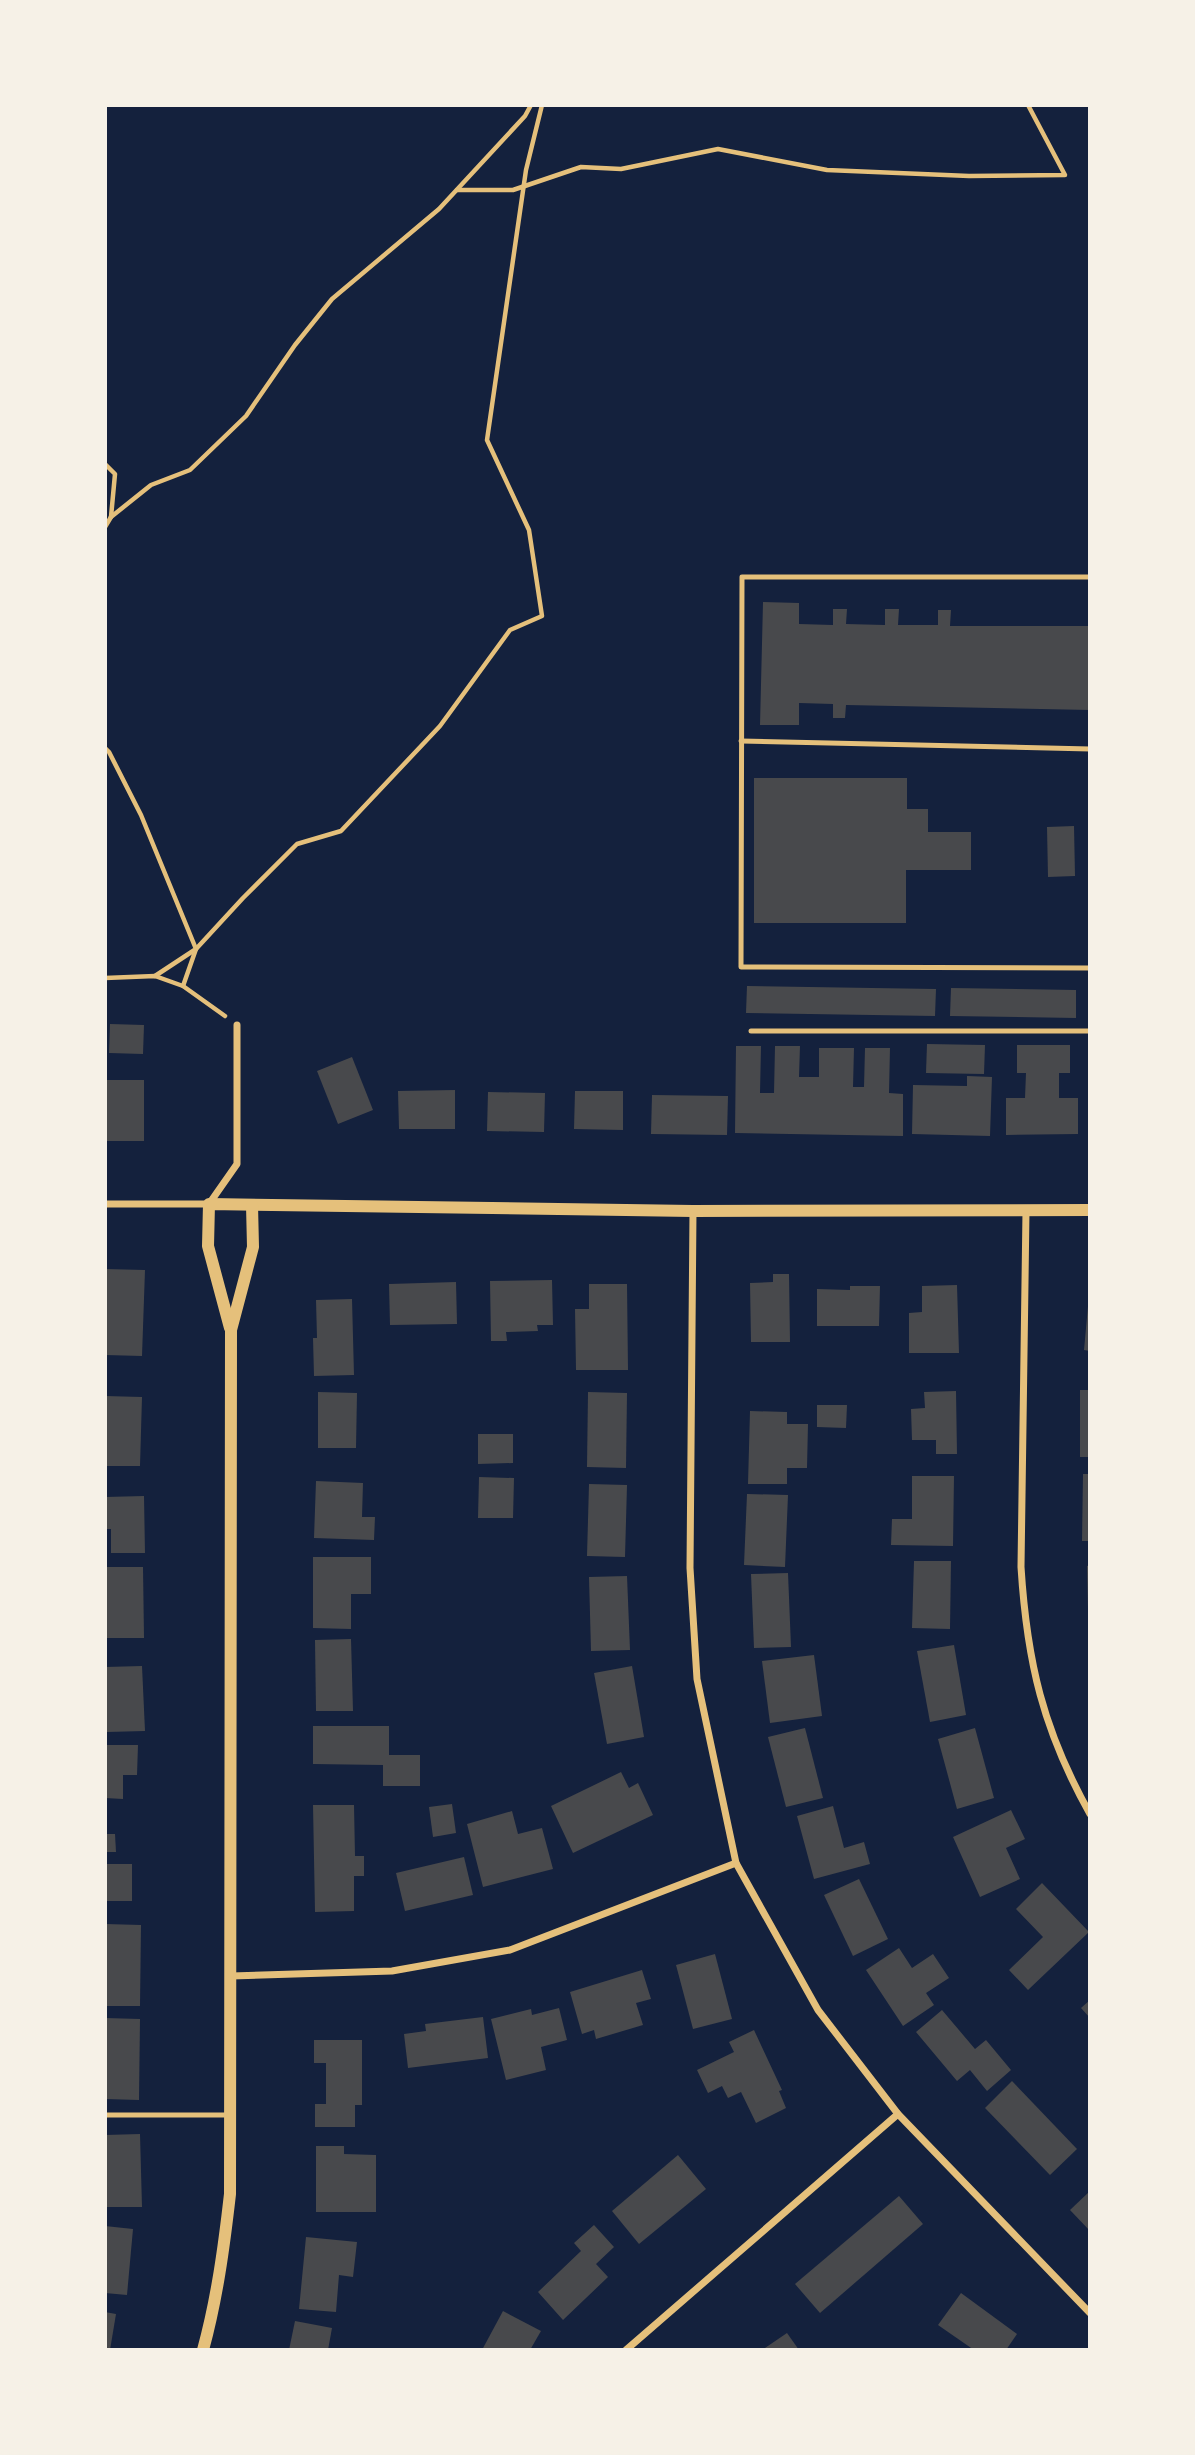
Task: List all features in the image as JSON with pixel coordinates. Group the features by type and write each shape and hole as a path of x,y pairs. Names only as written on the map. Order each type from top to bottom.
{"street":[{"path":"204,2350 223,2256 230,2194 231,1976 230,1330 208,1246 209,1204 237,1164 237,1025"},
{"path":"105,1204 693,1211 1090,1210"},
{"path":"230,1330 253,1247 252,1205"},
{"path":"693,1211 690,1567 696,1679 736,1863 818,2010 898,2114 1090,2313"},
{"path":"1026,1211 1021,1567 1024,1613 1034,1672 1054,1743 1090,1814"},
{"path":"231,1976 392,1971 510,1950 736,1863"},
{"path":"626,2350 898,2114"}],"lane":[{"path":"1090,577 742,577 741,741 741,967 1090,968"},
{"path":"741,741 1090,749"},
{"path":"751,1031 1090,1031"},
{"path":"105,2115 230,2115"}],"path":[{"path":"105,527 111,517 152,485 190,470 246,416 295,345 332,299 439,209 525,116 531,105"},
{"path":"155,975 195,949 297,844 341,831 440,726 510,630 542,616 529,530 487,440 524,187 541,105"},
{"path":"457,190 513,190 581,167 621,169 718,149 827,170 970,176 1065,175 1028,105"},
{"path":"105,464 115,474 111,517"},
{"path":"105,748 141,815 195,949 183,986"},
{"path":"105,978 155,975 183,986 237,1025"}],"building":[{"path":"763,602 799,603 799,624 833,625 833,609 847,609 846,624 885,625 885,609 899,609 898,625 938,625 938,610 951,610 950,626 1090,626 1090,710 846,705 845,718 833,718 833,704 799,703 799,725 760,725"},
{"path":"754,778 907,778 907,809 928,809 928,832 971,832 971,870 906,870 906,923 754,923"},
{"path":"1074,826 1075,876 1048,877 1047,827"},
{"path":"747,986 936,989 935,1016 746,1013"},
{"path":"951,988 1076,990 1076,1018 950,1016"},
{"path":"110,1024 144,1025 143,1054 109,1053"},
{"path":"927,1044 985,1045 984,1074 926,1073"},
{"path":"1017,1045 1070,1045 1070,1073 1059,1073 1059,1098 1078,1098 1078,1134 1006,1135 1006,1098 1025,1098 1026,1073 1017,1073"},
{"path":"736,1046 761,1046 760,1093 774,1093 775,1046 800,1046 799,1077 819,1077 819,1048 854,1048 853,1087 864,1087 865,1048 890,1048 889,1093 903,1094 903,1136 735,1133"},
{"path":"352,1057 373,1110 338,1124 317,1071"},
{"path":"967,1076 992,1077 990,1136 912,1134 913,1085 967,1086"},
{"path":"105,1080 144,1080 144,1141 105,1141"},
{"path":"455,1090 455,1129 399,1129 398,1091"},
{"path":"575,1091 623,1091 623,1130 574,1129"},
{"path":"488,1092 545,1093 544,1132 487,1131"},
{"path":"652,1095 728,1096 727,1135 651,1134"},
{"path":"105,1269 145,1270 142,1356 105,1355"},
{"path":"773,1274 789,1274 790,1342 751,1342 750,1283 773,1282"},
{"path":"552,1280 553,1325 537,1325 538,1331 506,1332 507,1341 491,1341 490,1281"},
{"path":"456,1282 457,1324 390,1325 389,1284"},
{"path":"589,1284 627,1284 628,1370 576,1370 575,1309 589,1309"},
{"path":"957,1285 959,1353 909,1353 909,1313 922,1312 922,1286"},
{"path":"850,1286 880,1286 879,1326 817,1326 817,1289 850,1290"},
{"path":"352,1299 354,1375 314,1376 316,1300"},
{"path":"1090,1306 1090,1351 1084,1350"},
{"path":"1080,1390 1090,1390 1090,1457 1080,1457"},
{"path":"956,1391 957,1454 936,1454 936,1440 912,1440 911,1409 925,1408 924,1392"},
{"path":"318,1392 357,1393 356,1448 318,1448"},
{"path":"588,1392 627,1393 626,1468 587,1467"},
{"path":"105,1396 142,1397 140,1466 105,1466"},
{"path":"817,1405 847,1405 846,1428 817,1427"},
{"path":"750,1411 787,1412 787,1424 808,1424 807,1468 787,1468 787,1484 748,1484"},
{"path":"478,1434 513,1434 513,1463 478,1464"},
{"path":"1083,1474 1090,1474 1090,1541 1082,1541"},
{"path":"912,1476 954,1476 953,1546 891,1545 892,1519 912,1519"},
{"path":"479,1477 514,1478 513,1518 478,1518"},
{"path":"316,1481 363,1483 362,1517 375,1517 374,1540 314,1538"},
{"path":"589,1484 627,1485 625,1557 587,1556"},
{"path":"747,1494 788,1495 785,1567 744,1565"},
{"path":"144,1496 145,1553 111,1553 111,1529 105,1529 105,1497"},
{"path":"313,1557 371,1557 371,1594 351,1594 351,1629 313,1628"},
{"path":"914,1561 951,1561 950,1629 912,1628"},
{"path":"1090,1565 1090,1610 1088,1610 1087,1566"},
{"path":"105,1567 143,1567 144,1638 105,1638"},
{"path":"788,1573 791,1647 754,1648 751,1574"},
{"path":"627,1576 630,1650 591,1651 589,1577"},
{"path":"351,1639 353,1711 316,1711 315,1640"},
{"path":"954,1645 966,1715 930,1722 917,1651"},
{"path":"814,1655 822,1716 770,1723 762,1661"},
{"path":"142,1666 145,1731 107,1732 105,1667"},
{"path":"632,1666 644,1737 607,1744 594,1673"},
{"path":"313,1726 389,1726 389,1755 420,1755 420,1786 383,1786 383,1765 313,1764"},
{"path":"805,1728 823,1798 786,1807 768,1737"},
{"path":"975,1728 994,1798 957,1809 938,1739"},
{"path":"105,1745 138,1745 137,1775 123,1775 123,1799 105,1798"},
{"path":"621,1772 629,1788 638,1783 653,1815 573,1853 551,1806"},
{"path":"452,1804 456,1833 433,1837 429,1807"},
{"path":"313,1805 354,1805 355,1856 364,1856 364,1876 354,1876 354,1911 315,1912"},
{"path":"833,1806 844,1848 864,1842 870,1864 814,1879 797,1816"},
{"path":"1011,1810 1025,1839 1006,1848 1020,1879 980,1897 953,1837"},
{"path":"512,1811 518,1834 542,1828 553,1869 483,1887 467,1824"},
{"path":"105,1834 115,1834 116,1852 105,1852"},
{"path":"464,1857 473,1895 405,1911 396,1873"},
{"path":"105,1864 132,1864 132,1901 105,1901"},
{"path":"859,1879 888,1939 853,1956 824,1895"},
{"path":"1042,1883 1089,1932 1028,1990 1009,1970 1043,1937 1016,1909"},
{"path":"105,1924 141,1925 140,2006 105,2006"},
{"path":"899,1948 912,1968 933,1954 949,1978 926,1993 934,2005 903,2026 866,1970"},
{"path":"715,1954 732,2019 693,2029 676,1965"},
{"path":"642,1970 651,1999 636,2003 643,2025 596,2039 594,2030 582,2034 570,1992"},
{"path":"1090,2000 1090,2018 1081,2008"},
{"path":"559,2008 567,2040 541,2047 546,2070 506,2080 491,2019 531,2009 532,2015"},
{"path":"942,2010 975,2049 986,2040 1011,2070 987,2091 970,2070 957,2081 916,2032"},
{"path":"483,2017 488,2058 408,2068 404,2034 426,2031 425,2024"},
{"path":"105,2018 140,2019 139,2100 105,2099"},
{"path":"754,2030 782,2090 779,2091 786,2108 756,2123 741,2092 728,2098 722,2086 708,2093 697,2070 734,2052 729,2042"},
{"path":"314,2040 362,2040 362,2105 355,2105 355,2127 315,2127 315,2104 326,2104 326,2063 314,2063"},
{"path":"1012,2081 1077,2149 1050,2175 985,2108"},
{"path":"140,2134 142,2207 105,2207 105,2135"},
{"path":"316,2146 344,2146 344,2154 376,2155 376,2212 316,2212"},
{"path":"678,2155 706,2189 639,2244 612,2211"},
{"path":"1090,2191 1090,2231 1070,2210"},
{"path":"899,2196 923,2224 820,2313 795,2284"},
{"path":"594,2225 614,2247 596,2264 608,2277 563,2320 538,2292 581,2251 574,2243"},
{"path":"105,2226 133,2229 127,2295 105,2293"},
{"path":"306,2237 357,2242 353,2277 339,2275 336,2312 299,2309"},
{"path":"961,2293 1017,2334 1006,2350 974,2350 938,2325"},
{"path":"503,2311 541,2331 530,2350 482,2350"},
{"path":"105,2312 116,2314 110,2350 105,2350"},
{"path":"295,2321 332,2328 328,2350 289,2350"},
{"path":"787,2333 799,2350 762,2350"}]}
